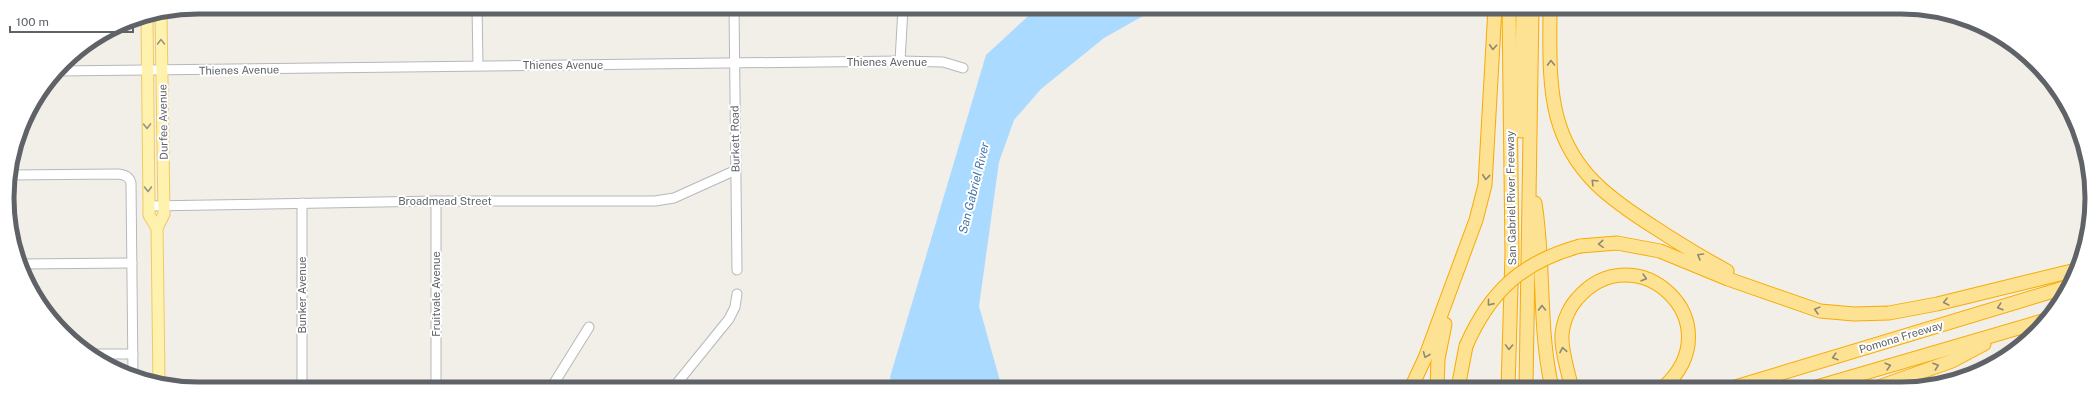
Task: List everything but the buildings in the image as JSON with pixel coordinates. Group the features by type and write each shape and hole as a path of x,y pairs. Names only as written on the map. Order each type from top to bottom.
{"highway":[{"path":"1414,382 1425,358 1476,220 1485,185 1495,14"},
{"name":"San Gabriel River Freeway","path":"1508,382 1512,254 1509,112 1509,14"},
{"path":"1509,112 1516,86 1517,14"},
{"path":"1518,382 1523,14"},
{"name":"San Gabriel River Freeway","path":"1526,382 1532,14"},
{"path":"1550,14 1554,98 1564,138 1575,159 1607,195 1625,209 1697,254 1758,289"},
{"path":"1530,165 1541,237 1542,317 1551,382"},
{"path":"1459,382 1466,346 1485,309 1508,282 1536,262 1580,246 1617,243 1640,246 1660,251 1728,279 1820,311 1854,314 1889,313 1937,304 2069,272"},
{"path":"1438,382 1441,340 1459,266"},
{"path":"1571,382 1562,340 1566,318 1573,303 1584,291 1597,282 1611,277 1627,274 1644,277 1656,283 1679,304 1686,319 1688,350 1683,364 1674,378 1669,382"},
{"name":"Pomona Freeway","path":"1752,382 2061,289"},
{"path":"1831,382 2035,323"},
{"path":"1891,382 1952,361 2012,330"}],"main road":[{"name":"Durfee Avenue","path":"159,377 157,228 164,214 161,18"},
{"name":"Durfee Avenue","path":"147,21 149,215 157,228"}],"street":[{"path":"478,14 478,65"},
{"name":"Burkett Road","path":"734,14 737,270"},
{"path":"900,61 903,14"},
{"name":"Thienes Avenue","path":"147,70 900,61 943,62 963,68"},
{"path":"65,71 147,70"},
{"name":"Broadmead Street","path":"149,206 436,201 655,201 674,198 736,170"},
{"path":"16,175 126,176 132,183 133,370"},
{"name":"Fruitvale Avenue","path":"436,201 436,382"},
{"name":"Bunker Avenue","path":"302,203 302,382"},
{"path":"27,264 132,263"},
{"path":"678,382 729,319 736,308 738,294"},
{"path":"555,382 589,327"},
{"path":"101,354 133,354"}],"water":[{"name":"San Gabriel River","path":"1030,14 1146,14 1104,38 1041,89 1014,120 999,162 979,306 1000,382 892,382 890,377 986,55"}]}
